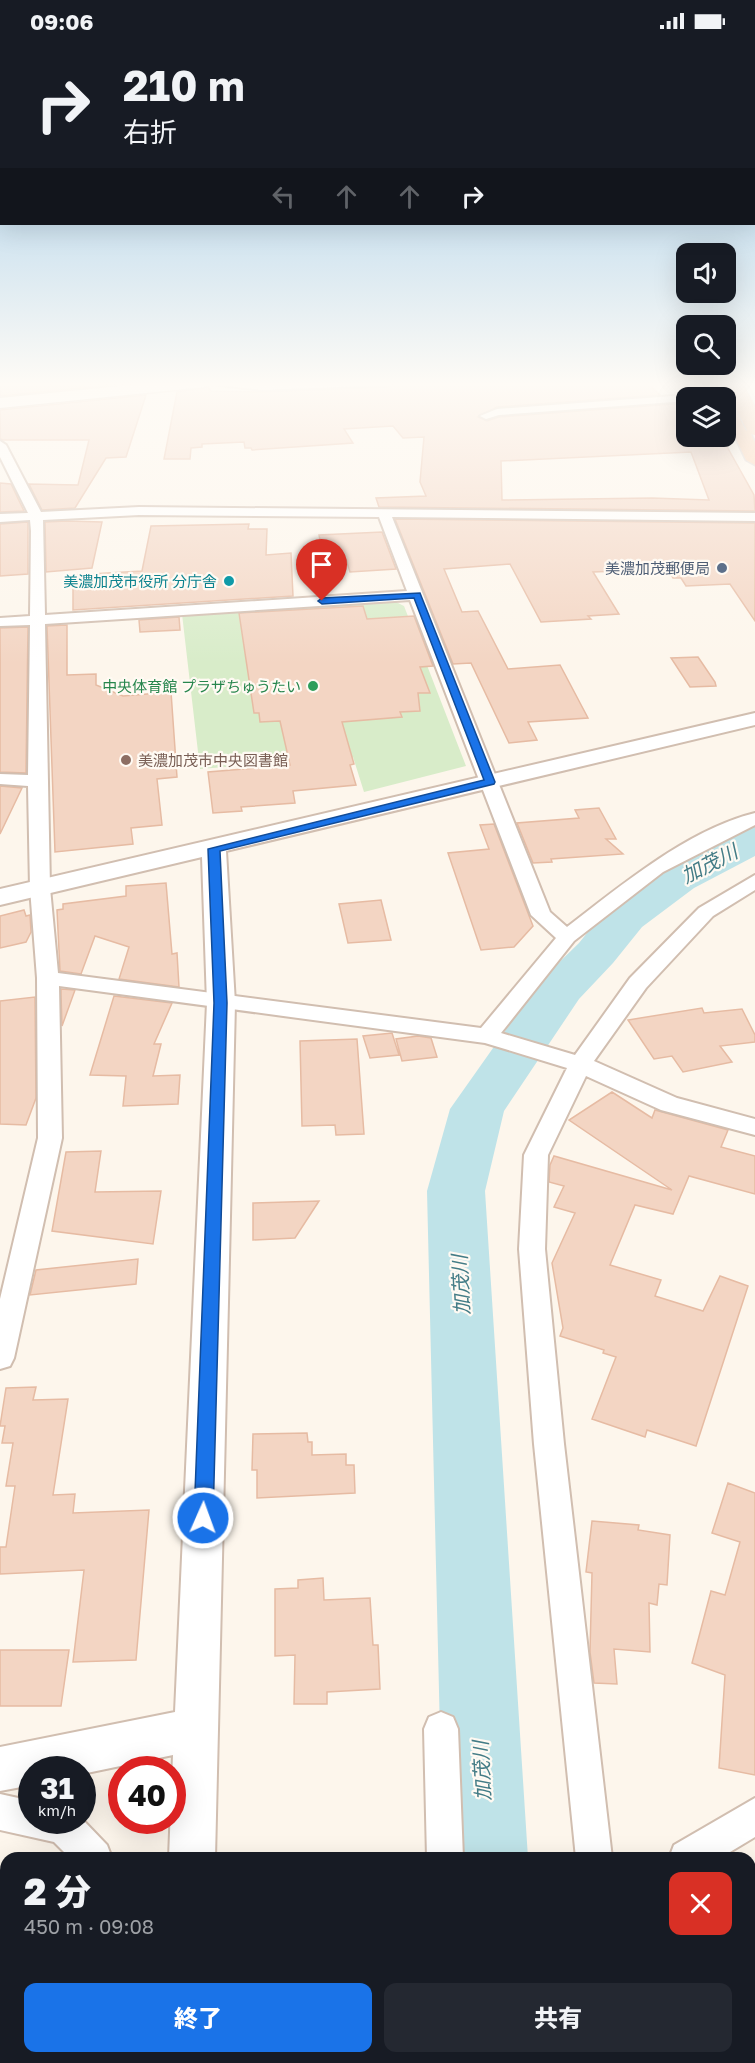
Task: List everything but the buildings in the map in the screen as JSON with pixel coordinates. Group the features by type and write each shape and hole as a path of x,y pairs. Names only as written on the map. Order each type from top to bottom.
{"street":[{"path":"0,1358 6,1298 50,1138 48,978 40,888 37,781 36,516 16,476"},
{"path":"0,519 139,511 755,517"},
{"path":"384,514 541,915 567,937"},
{"path":"0,622 417,595"},
{"path":"0,897 214,849 755,718"},
{"path":"0,779 37,781"},
{"path":"487,1036 567,937 656,868 731,828 755,819"},
{"path":"192,1852 221,1003 214,849"},
{"path":"593,1852 549,1444 532,1249 536,1155 580,1064 638,983 706,912 755,881"},
{"path":"48,978 221,1003 487,1036 580,1064 669,1104 755,1126"},
{"path":"0,1769 196,1729"},
{"path":"441,1730 445,1852"},
{"path":"0,1812 18,1816"},
{"path":"697,1852 755,1816"},
{"path":"72,1834 88,1852"}],"green space":[{"name":"中央体育館 プラザちゅうたい","path":"394,601 404,606 466,766 364,792 353,757 200,769 182,614"}],"waterway":[{"name":"加茂川","path":"485,1852 456,1191 477,1109 536,1028 559,991 596,953 625,917 678,878 755,839"}],"place":[{"name":"美濃加茂郵便局","path":"722,568"},
{"name":"美濃加茂市役所 分庁舎","path":"229,581"},
{"name":"中央体育館 プラザちゅうたい","path":"313,686"},
{"name":"美濃加茂市中央図書館","path":"126,760"}],"route":[{"path":"203,1518 221,1003 214,849 490,782 417,595 322,601"}]}
